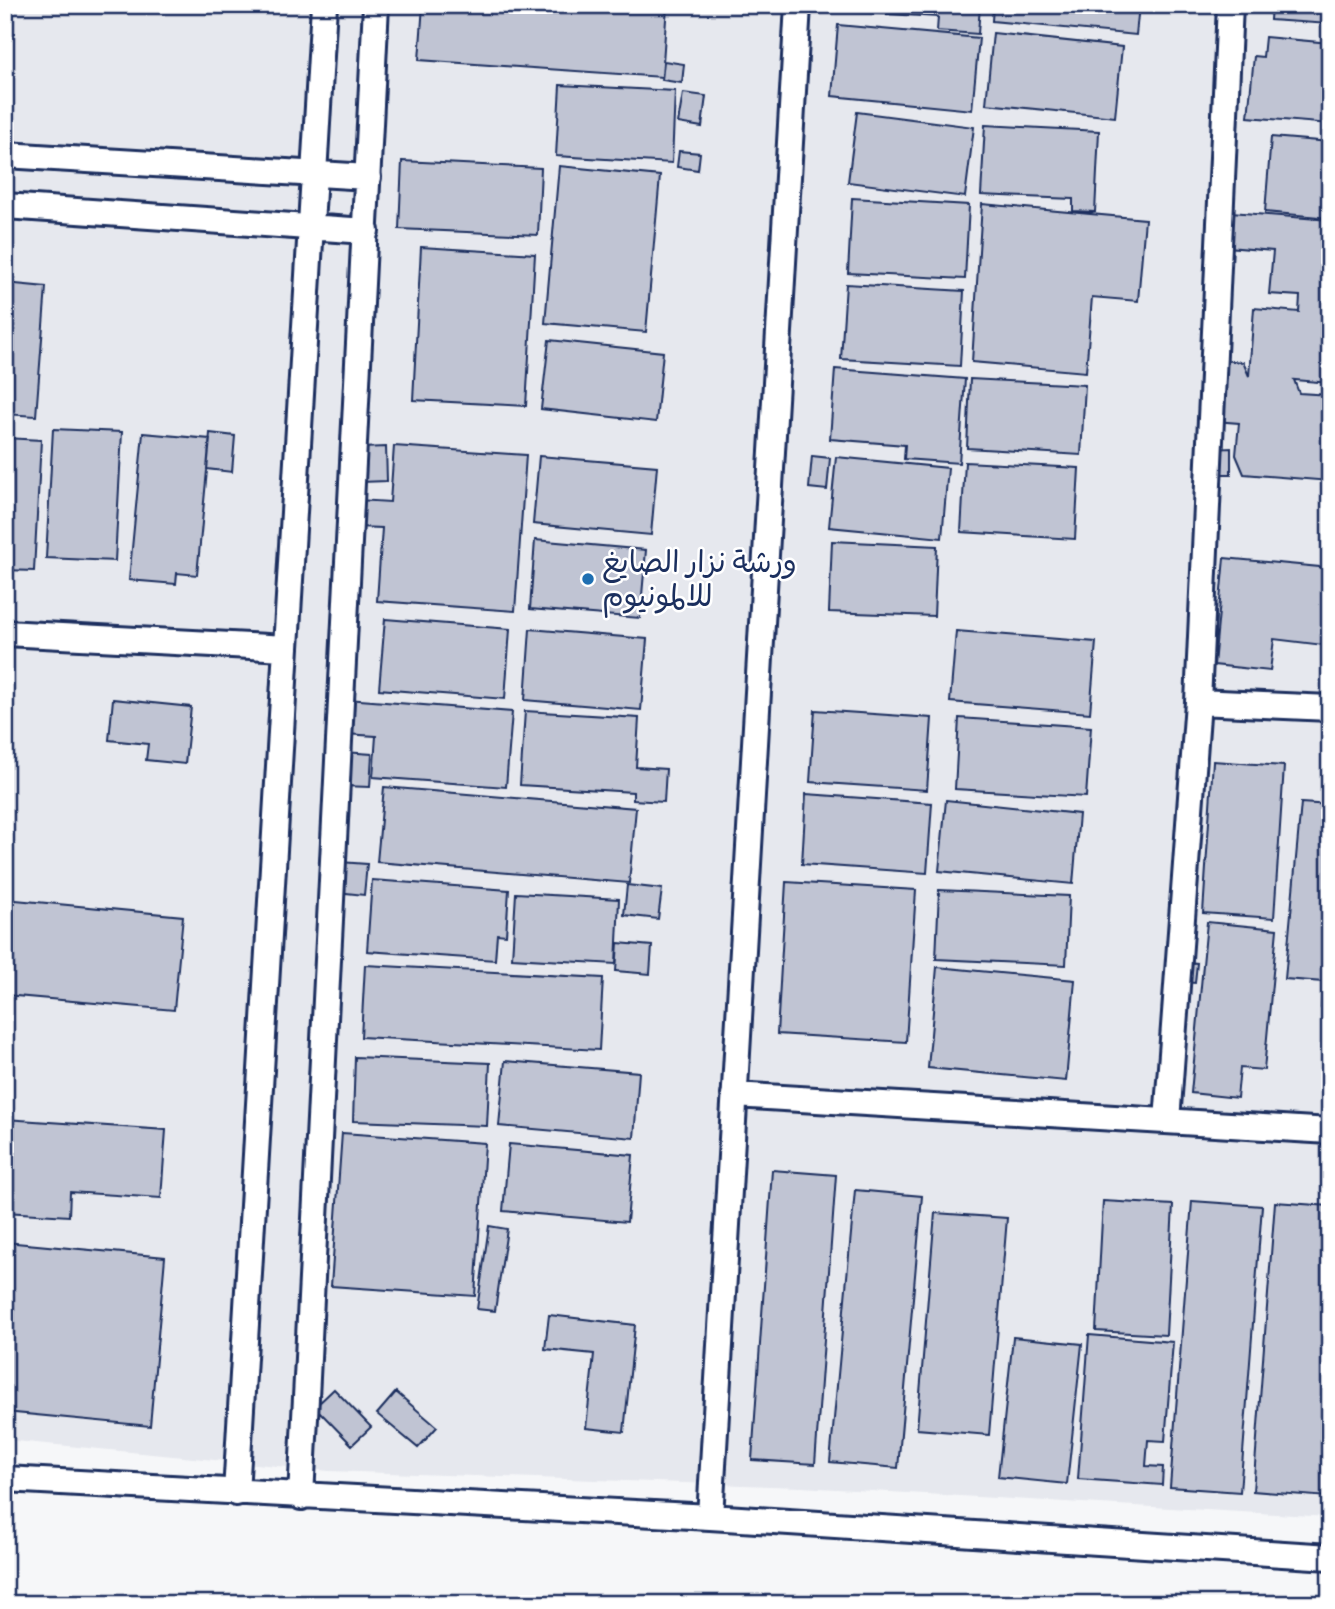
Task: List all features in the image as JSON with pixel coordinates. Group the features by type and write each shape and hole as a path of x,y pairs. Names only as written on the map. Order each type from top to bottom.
{"street":[{"path":"236,1493 324,5"},
{"path":"301,1497 376,5"},
{"path":"710,1517 797,5"},
{"path":"1167,1121 1198,702 1230,5"},
{"path":"5,155 368,177"},
{"path":"5,206 366,231"},
{"path":"5,633 286,648"},
{"path":"1198,702 1330,708"},
{"path":"734,1096 1330,1131"},
{"path":"5,1479 710,1517 1330,1557"}],"shaded area":[{"path":"5,5 1330,5 1330,1517 801,1487 329,1471 5,1440"}],"building":[{"path":"423,5 667,5 662,77 419,60"},
{"path":"836,5 980,5 978,34 937,31 938,17 836,11"},
{"path":"993,5 1139,5 1136,35 992,21"},
{"path":"1271,5 1330,5 1330,24 1270,20"},
{"path":"838,25 979,38 972,110 832,96"},
{"path":"993,33 1122,47 1115,117 986,104"},
{"path":"1265,37 1330,43 1330,124 1248,117 1254,56 1263,57"},
{"path":"664,61 684,64 682,83 662,80"},
{"path":"560,85 675,91 672,163 556,156"},
{"path":"683,93 706,96 702,127 678,123"},
{"path":"857,112 974,127 965,197 848,182"},
{"path":"985,125 1099,131 1095,212 1073,211 1073,199 981,195"},
{"path":"1271,137 1330,142 1330,218 1265,212"},
{"path":"679,151 700,153 698,170 677,167"},
{"path":"402,161 541,168 538,235 399,229"},
{"path":"559,166 660,176 646,332 545,323"},
{"path":"852,198 969,205 965,279 848,273"},
{"path":"982,204 1145,219 1138,301 1092,297 1086,372 972,362"},
{"path":"1231,212 1330,220 1330,383 1294,380 1299,393 1330,395 1330,481 1244,474 1236,455 1239,423 1215,421 1221,360 1243,362 1249,376 1254,308 1299,312 1300,296 1269,294 1273,251 1228,247"},
{"path":"421,247 535,254 526,406 413,400"},
{"path":"5,283 46,287 36,416 5,414"},
{"path":"846,284 964,291 960,366 841,359"},
{"path":"549,340 663,352 656,422 541,409"},
{"path":"835,369 965,379 959,463 904,459 905,445 830,439"},
{"path":"970,379 1085,385 1081,455 967,448"},
{"path":"53,429 122,432 115,561 46,558"},
{"path":"143,433 210,439 197,575 177,573 176,584 129,580"},
{"path":"210,433 235,436 232,472 207,469"},
{"path":"5,438 41,440 34,571 5,570"},
{"path":"394,446 526,455 515,611 377,601 382,528 356,527 358,500 390,502"},
{"path":"386,447 387,481 361,482 360,448"},
{"path":"1231,448 1231,474 1215,474 1214,449"},
{"path":"539,456 657,466 651,535 533,524"},
{"path":"812,456 830,458 827,490 809,488"},
{"path":"836,457 948,468 942,538 829,527"},
{"path":"965,462 1079,468 1075,539 961,532"},
{"name":"ورشة نزار الصايغ للالمونيوم","path":"535,540 646,550 640,618 530,609"},
{"path":"832,541 937,546 934,616 829,612"},
{"path":"1224,558 1330,568 1323,645 1274,639 1270,671 1214,665"},
{"path":"385,619 510,629 505,699 379,689"},
{"path":"530,629 647,639 641,710 525,700"},
{"path":"956,631 1096,642 1090,713 950,702"},
{"path":"113,699 191,707 185,764 146,760 148,744 109,740"},
{"path":"347,699 512,712 506,787 373,777 376,736 345,734"},
{"path":"815,710 932,718 927,790 810,782"},
{"path":"525,711 639,718 636,767 666,769 664,802 633,800 633,792 520,785"},
{"path":"959,718 1091,727 1086,797 955,789"},
{"path":"344,752 372,754 370,787 342,786"},
{"path":"1213,761 1284,766 1274,918 1203,913"},
{"path":"384,787 636,808 629,883 377,862"},
{"path":"806,794 932,803 927,873 802,864"},
{"path":"946,800 1079,814 1073,884 939,871"},
{"path":"1301,803 1330,805 1330,1008 1321,1007 1323,982 1285,979"},
{"path":"340,862 367,864 364,895 337,892"},
{"path":"372,880 509,890 506,935 497,934 495,960 367,951"},
{"path":"786,882 916,890 906,1042 777,1034"},
{"path":"627,885 662,889 658,919 624,915"},
{"path":"939,890 1069,896 1066,965 936,959"},
{"path":"516,893 619,899 616,964 512,958"},
{"path":"5,899 183,916 174,1010 5,995"},
{"path":"1207,922 1277,929 1264,1070 1240,1068 1237,1098 1191,1093"},
{"path":"618,943 652,946 650,974 616,971"},
{"path":"1187,962 1197,963 1195,983 1185,982"},
{"path":"365,965 603,978 599,1050 361,1037"},
{"path":"937,967 1075,980 1066,1081 928,1068"},
{"path":"355,1057 490,1063 487,1126 353,1121"},
{"path":"505,1061 639,1072 634,1138 499,1126"},
{"path":"1327,1064 1330,1064 1330,1107 1326,1107"},
{"path":"5,1119 166,1130 161,1198 70,1192 69,1216 5,1212"},
{"path":"342,1133 485,1143 475,1296 331,1286"},
{"path":"509,1144 633,1155 627,1222 503,1211"},
{"path":"772,1170 836,1175 815,1464 752,1460"},
{"path":"855,1190 922,1196 898,1468 830,1462"},
{"path":"1103,1201 1173,1205 1166,1335 1096,1331"},
{"path":"1192,1201 1262,1206 1240,1492 1170,1487"},
{"path":"1275,1202 1330,1206 1328,1497 1253,1491"},
{"path":"935,1213 1007,1218 989,1435 917,1429"},
{"path":"489,1226 507,1229 495,1311 477,1309"},
{"path":"5,1242 165,1257 150,1426 5,1412"},
{"path":"549,1315 635,1325 624,1432 586,1428 594,1354 545,1349"},
{"path":"1089,1335 1173,1342 1165,1441 1148,1440 1146,1466 1163,1467 1162,1485 1078,1479"},
{"path":"1013,1337 1082,1344 1067,1484 998,1477"},
{"path":"334,1389 371,1427 352,1445 315,1407"},
{"path":"396,1392 437,1427 418,1448 377,1414"}],"place":[{"name":"ورشة نزار الصايغ للالمونيوم","path":"588,579"}]}
